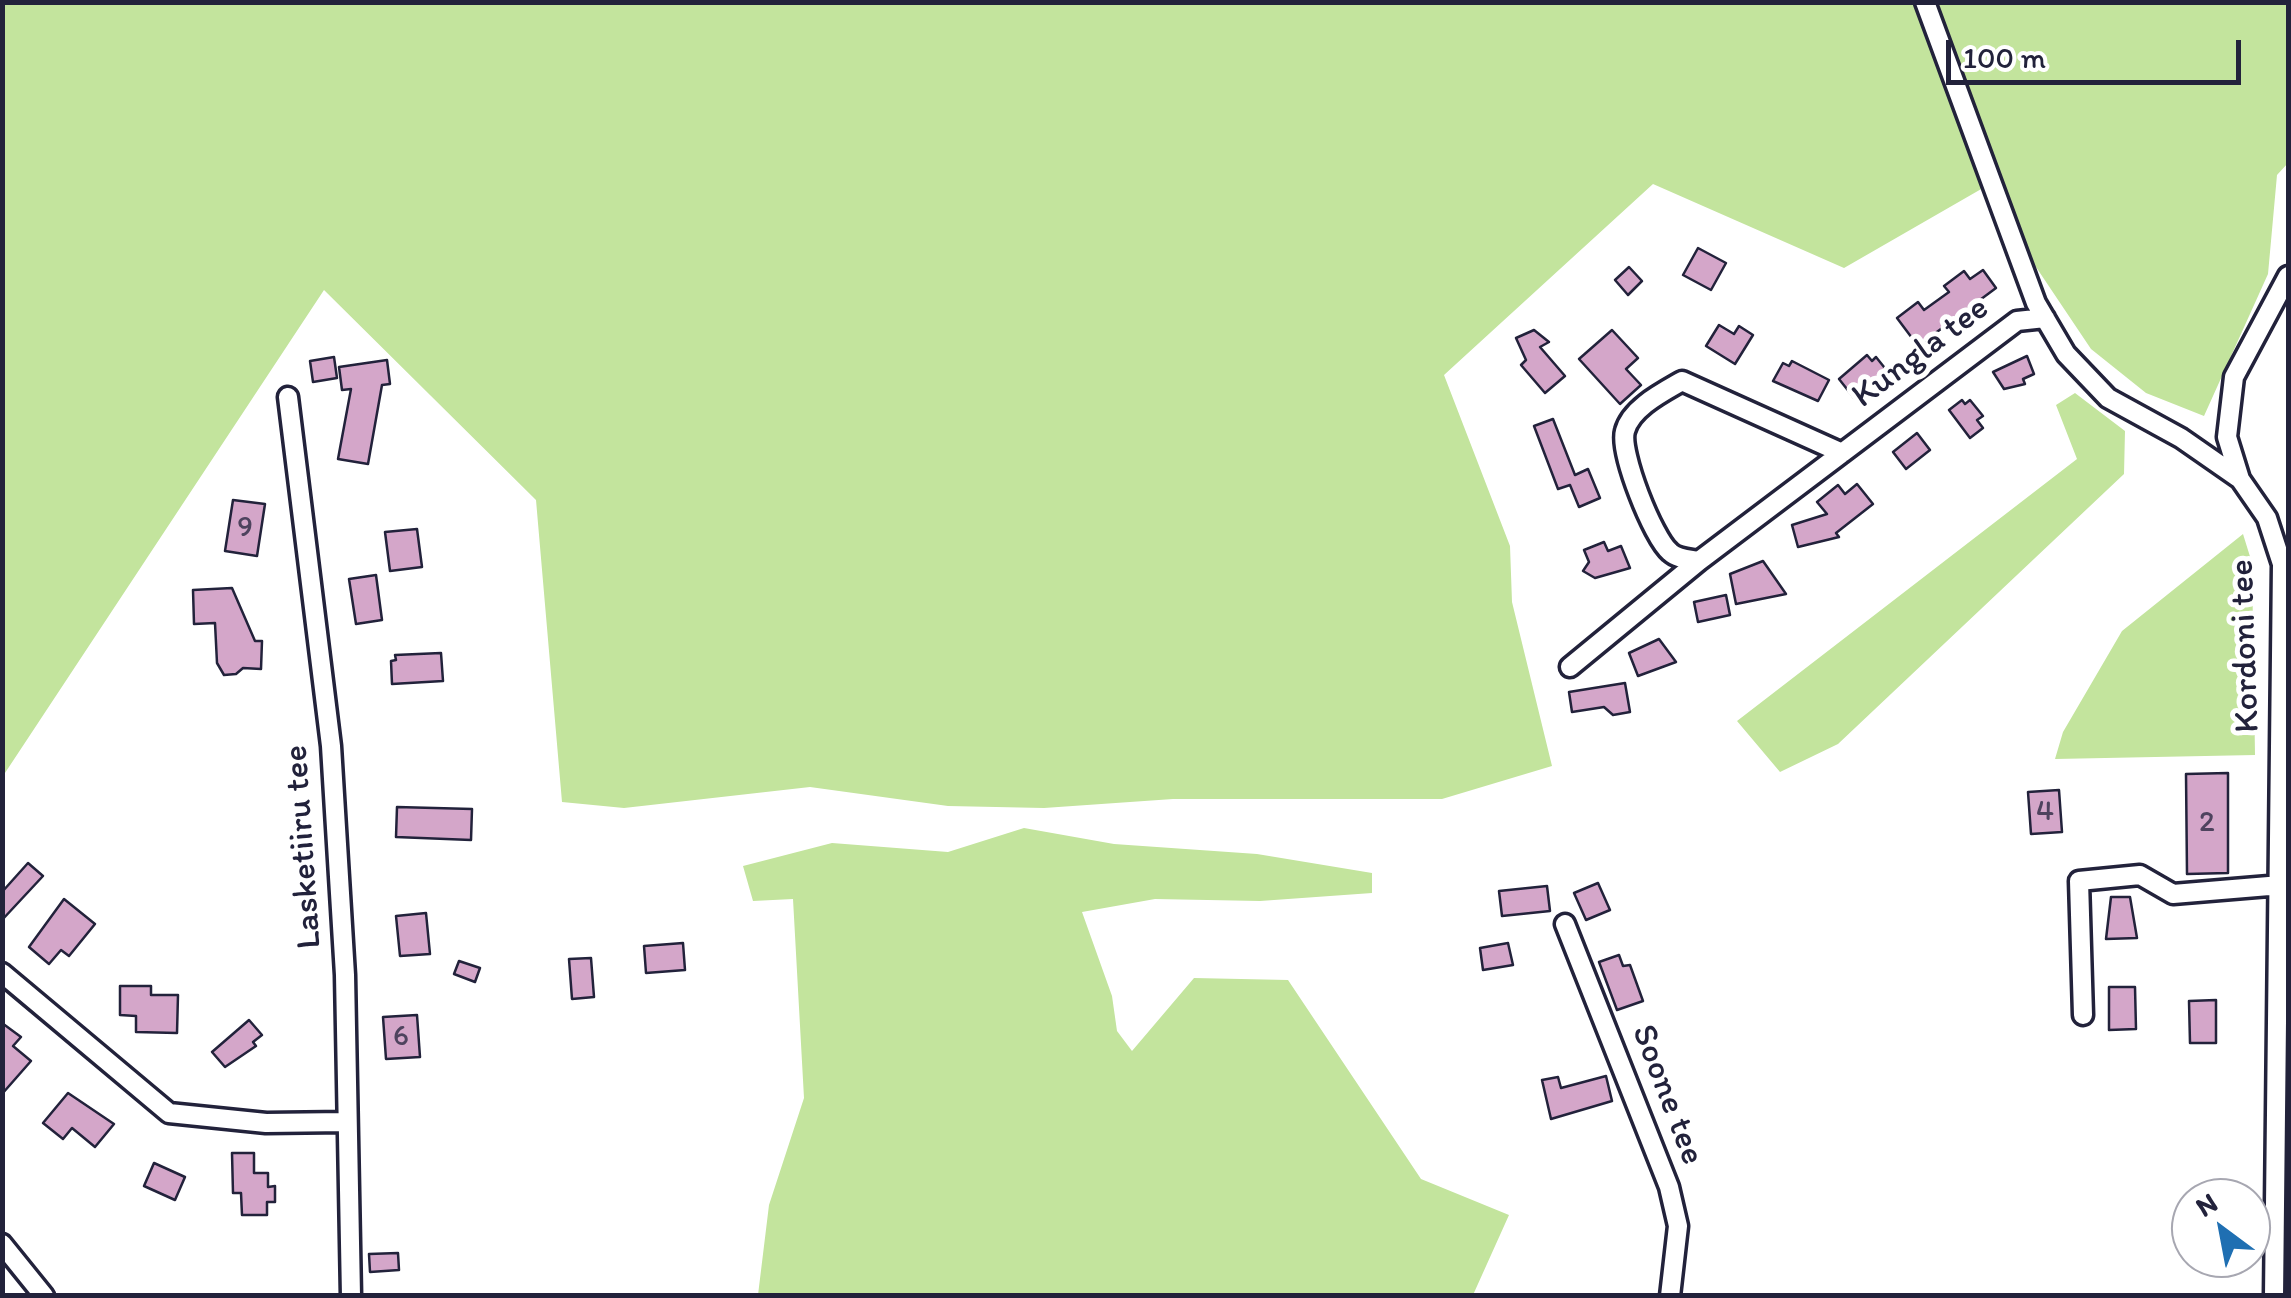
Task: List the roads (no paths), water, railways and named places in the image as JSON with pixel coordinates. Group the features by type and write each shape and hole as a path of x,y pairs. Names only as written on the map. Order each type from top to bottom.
{"street":[{"name":"Kordoni tee","path":"1924,2 2044,318 2066,354 2108,398 2182,438 2240,479 2267,518 2282,564 2285,777 2281,885 2285,1012 2274,1296"},
{"path":"2240,479 2227,436 2234,378 2288,276"},
{"name":"Kungla tee","path":"1570,667 1699,561 2017,321 2044,318"},
{"name":"Kungla tee","path":"1699,561 1674,556 1660,543 1623,448 1625,427 1652,398 1682,380 1842,453"},
{"name":"Lasketiiru tee","path":"288,397 331,746 344,975 351,1296"},
{"path":"2083,1015 2079,881 2140,876 2173,894 2281,885"},
{"name":"Soone tee","path":"1565,924 1669,1188 1678,1226 1670,1296"},
{"path":"2,973 169,1113 248,1122 345,1122"},
{"path":"4,1246 44,1296"}]}
